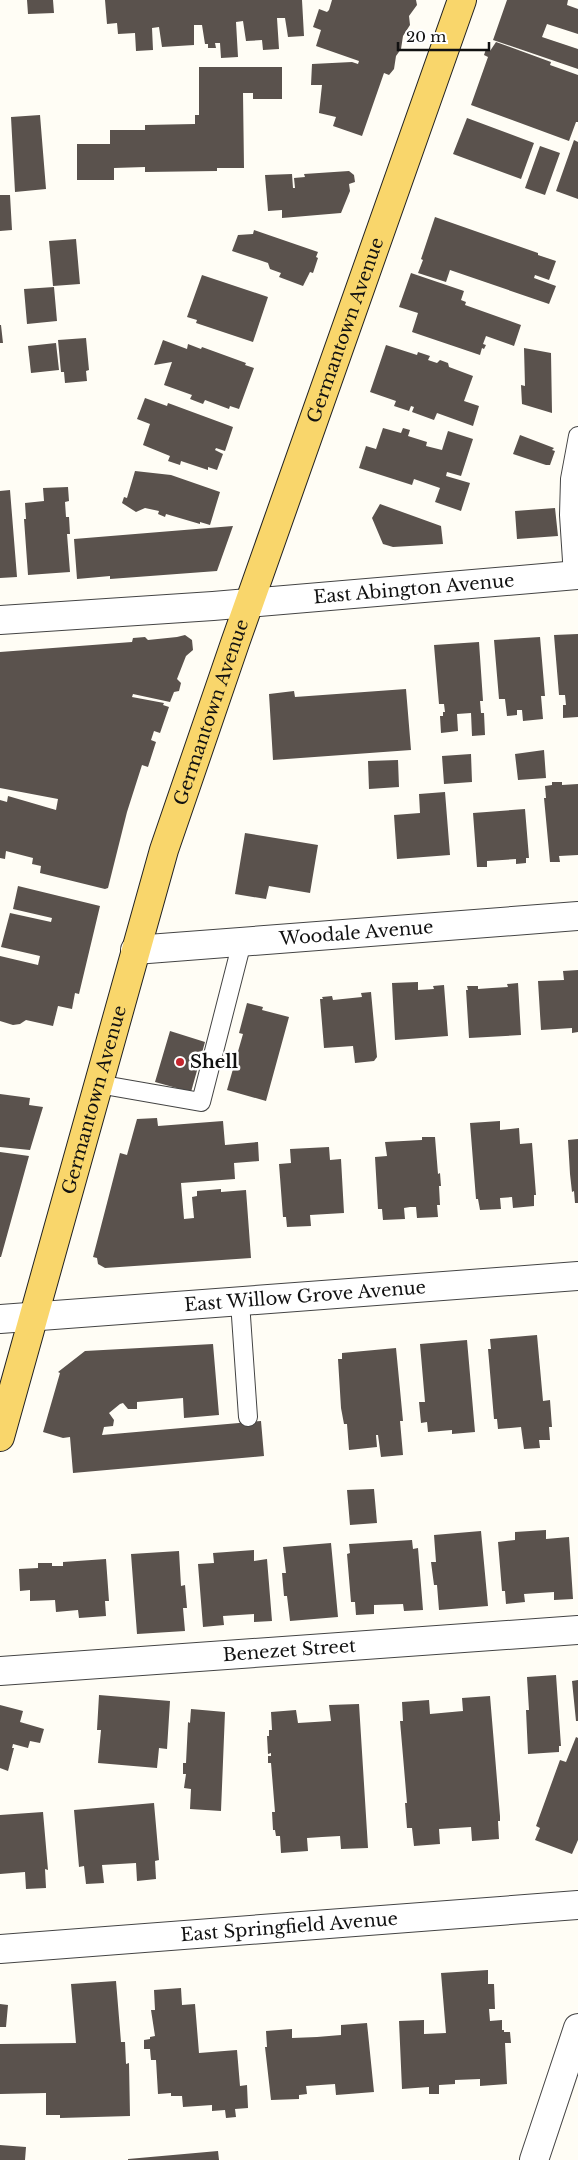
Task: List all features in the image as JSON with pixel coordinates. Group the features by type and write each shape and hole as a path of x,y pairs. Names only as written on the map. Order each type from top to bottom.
{"main road":[{"name":"Germantown Avenue","path":"0,1437 164,850 249,602 462,0"}],"street":[{"name":"East Abington Avenue","path":"0,620 575,576"},
{"name":"Woodale Avenue","path":"135,950 578,916"},
{"name":"East Willow Grove Avenue","path":"0,1319 578,1276"},
{"name":"Benezet Street","path":"0,1672 578,1630"},
{"name":"East Springfield Avenue","path":"0,1949 578,1905"},
{"path":"534,2160 578,2028"}],"lane":[{"path":"575,576 569,515 570,479 578,436"},
{"path":"98,1084 201,1102 242,942"},
{"path":"240,1302 248,1417"}],"building":[{"path":"27,0 53,0 54,13 28,14"},
{"path":"105,0 302,0 304,36 288,37 285,18 277,18 279,49 263,50 262,40 246,41 243,21 236,22 238,57 221,58 220,43 215,43 216,48 208,48 208,44 205,44 202,25 194,25 194,45 162,47 159,27 152,28 153,50 136,51 135,33 118,34 117,23 107,24"},
{"path":"332,0 416,0 417,5 409,16 410,25 403,36 394,69 389,75 384,73 362,136 333,126 336,117 319,113 322,85 311,85 312,64 352,62 358,64 359,61 316,46 321,30 313,27 319,9 327,12"},
{"path":"507,0 568,0 567,5 578,9 578,34 547,24 542,37 578,49 578,69 493,40"},
{"path":"496,42 551,62 550,65 578,75 578,122 576,122 569,141 471,105 488,57 484,55 486,49 490,51"},
{"path":"199,67 282,67 282,99 253,99 253,93 243,93 244,168 217,168 217,171 145,172 145,167 114,168 114,180 77,180 77,144 110,144 110,130 145,130 145,125 195,124 195,115 199,115"},
{"path":"40,115 46,189 15,192 11,117"},
{"path":"467,118 534,143 521,179 453,154"},
{"path":"574,140 578,142 578,199 556,191"},
{"path":"540,146 560,153 545,195 525,188"},
{"path":"349,171 354,175 355,182 349,184 350,191 341,213 282,218 282,210 268,211 265,175 292,174 293,188 295,188 294,178 305,177 304,174"},
{"path":"0,195 10,195 12,230 0,231"},
{"path":"435,217 556,261 549,280 535,275 534,278 556,286 549,304 450,270 446,282 418,273"},
{"path":"254,230 318,252 313,273 310,272 303,286 279,277 281,273 270,269 268,263 232,251 238,235 253,234"},
{"path":"76,239 80,284 53,286 49,241"},
{"path":"411,273 464,291 461,300 466,302 465,305 521,325 514,346 486,336 483,344 486,345 484,349 482,348 480,355 412,332 418,313 399,307"},
{"path":"202,275 268,297 253,342 196,323 197,320 187,317"},
{"path":"54,287 57,321 27,324 24,289"},
{"path":"1,325 3,343 0,343"},
{"path":"86,338 89,370 86,371 87,381 65,383 64,372 61,372 58,340"},
{"path":"163,340 187,349 188,344 201,349 202,347 246,363 245,365 254,368 239,409 230,406 229,409 205,400 203,404 190,399 192,395 164,385 172,362 154,365"},
{"path":"56,343 59,370 31,373 28,346"},
{"path":"386,345 417,355 418,352 430,356 428,360 437,363 440,360 448,363 449,367 473,376 464,401 479,406 473,426 437,413 434,420 412,412 414,407 411,406 409,411 394,406 396,401 370,392"},
{"path":"524,348 551,353 552,413 522,404 521,385 525,386"},
{"path":"145,398 167,406 168,403 233,427 225,451 216,448 215,450 223,454 217,470 208,467 208,470 181,461 180,465 168,461 170,456 143,445 150,424 137,419"},
{"path":"383,428 401,433 403,428 410,430 408,436 427,442 426,446 442,450 448,431 473,439 461,476 447,472 446,476 470,483 461,511 435,502 440,488 414,479 412,485 359,468 366,446 376,449"},
{"path":"520,435 554,448 552,450 555,451 550,465 513,454"},
{"path":"135,471 171,475 220,492 210,525 166,514 165,517 158,514 159,511 145,508 136,512 122,503 124,497 127,498"},
{"path":"68,487 69,501 65,502 66,517 69,517 70,534 67,534 70,572 28,575 24,519 26,519 25,503 44,501 43,488"},
{"path":"10,490 17,577 0,578 0,491"},
{"path":"380,504 441,526 443,544 393,547 383,544 372,518"},
{"path":"555,508 558,536 517,539 515,511"},
{"path":"233,526 217,571 110,579 110,576 77,579 74,539"},
{"path":"578,634 578,717 563,718 563,705 566,705 565,695 559,695 554,635"},
{"path":"185,635 192,640 193,650 186,656 177,679 181,683 179,691 174,692 170,702 133,694 132,697 164,703 163,705 169,707 160,733 154,731 151,740 156,742 148,767 142,765 127,812 108,888 105,889 40,873 41,866 32,864 33,858 6,851 5,859 0,858 0,800 7,802 8,796 56,810 58,799 0,788 0,652 132,642 133,638 145,637 148,640"},
{"path":"540,637 545,696 541,696 543,719 523,721 522,710 517,710 517,715 507,716 505,699 499,699 494,640"},
{"path":"479,642 483,701 480,701 481,713 484,713 485,735 472,736 471,713 457,714 458,731 441,733 440,716 443,716 443,712 445,712 444,704 439,704 434,645"},
{"path":"406,689 411,750 273,760 269,694 294,691 295,697"},
{"path":"544,750 546,778 518,780 515,754"},
{"path":"471,754 472,782 444,784 442,756"},
{"path":"398,760 399,787 369,789 368,761"},
{"path":"552,782 562,782 562,785 578,784 578,855 559,856 560,862 550,862 544,798 546,798 545,786 552,785"},
{"path":"445,792 450,855 397,859 394,815 420,813 419,794"},
{"path":"525,809 529,858 526,858 526,863 516,864 516,859 487,861 487,867 477,867 473,813"},
{"path":"245,833 318,845 310,893 269,886 266,899 235,894"},
{"path":"18,886 100,906 79,994 75,993 72,1009 58,1006 53,1026 26,1020 20,1024 13,1025 0,1021 0,956 38,965 40,956 1,947 10,913 51,922 52,918 13,909"},
{"path":"578,970 578,1032 572,1033 572,1028 541,1030 538,981 564,980 563,971"},
{"path":"418,982 418,990 434,989 433,986 444,985 448,1036 395,1040 392,983"},
{"path":"518,983 521,1035 469,1038 467,986 478,986 478,989 508,987 507,984"},
{"path":"371,992 377,1057 374,1061 355,1063 353,1046 324,1048 320,999 332,996 333,1000 362,997 361,993"},
{"path":"247,1003 263,1007 262,1010 289,1017 266,1101 227,1090 243,1034 239,1033"},
{"name":"Shell","path":"170,1031 205,1042 191,1092 155,1082"},
{"path":"0,1094 30,1098 29,1105 43,1107 30,1150 0,1147"},
{"path":"157,1118 158,1126 223,1121 225,1145 258,1142 259,1161 234,1163 235,1179 181,1183 184,1219 194,1218 192,1197 197,1196 197,1191 221,1189 221,1192 246,1190 251,1258 105,1268 98,1264 97,1258 93,1257 120,1153 127,1155 137,1119"},
{"path":"500,1121 500,1130 519,1128 520,1144 532,1143 536,1195 534,1195 534,1206 513,1208 512,1197 500,1198 501,1209 480,1210 478,1199 476,1199 470,1123"},
{"path":"422,1137 435,1137 438,1174 440,1173 441,1186 439,1186 440,1205 437,1205 438,1217 417,1218 416,1207 410,1207 404,1208 405,1219 383,1220 382,1209 378,1209 375,1157 387,1156 385,1142 422,1140"},
{"path":"578,1139 578,1203 575,1203 570,1174 568,1140"},
{"path":"329,1147 330,1160 341,1159 344,1213 310,1215 311,1226 287,1227 286,1217 283,1217 279,1164 291,1163 290,1149"},
{"path":"0,1152 29,1156 1,1257 0,1257"},
{"path":"537,1335 543,1401 550,1400 552,1427 549,1427 550,1440 539,1440 540,1448 524,1449 521,1427 498,1429 497,1419 494,1419 488,1349 491,1349 490,1339"},
{"path":"467,1340 475,1432 452,1434 452,1430 428,1432 427,1422 421,1423 419,1402 425,1402 420,1344"},
{"path":"213,1344 219,1415 184,1418 183,1398 137,1402 137,1409 128,1409 123,1403 109,1413 114,1420 113,1426 104,1427 102,1435 261,1421 264,1456 73,1473 70,1437 63,1438 43,1432 60,1373 58,1372 85,1351"},
{"path":"396,1348 403,1421 400,1421 403,1455 381,1457 378,1435 376,1435 377,1447 349,1450 347,1424 344,1424 341,1408 338,1359 342,1359 342,1353"},
{"path":"374,1489 377,1523 350,1525 347,1490"},
{"path":"546,1530 546,1539 569,1537 573,1599 554,1600 554,1592 524,1594 525,1602 506,1604 505,1591 502,1591 498,1542 515,1540 515,1532"},
{"path":"481,1531 488,1606 439,1610 437,1585 434,1585 431,1562 436,1562 434,1535"},
{"path":"412,1540 413,1549 418,1548 423,1610 404,1611 403,1604 374,1605 374,1614 356,1615 355,1602 351,1602 347,1554 350,1553 349,1544"},
{"path":"331,1543 338,1617 290,1621 287,1596 284,1596 282,1573 286,1573 283,1547"},
{"path":"254,1550 254,1561 267,1559 272,1621 254,1622 254,1614 223,1616 224,1625 203,1627 198,1564 214,1563 213,1553"},
{"path":"179,1551 181,1586 185,1585 187,1608 183,1608 185,1631 137,1634 131,1554"},
{"path":"106,1559 109,1601 105,1601 106,1616 79,1618 78,1610 56,1612 55,1600 30,1601 30,1590 20,1591 19,1569 38,1568 38,1563 52,1563 52,1566 63,1566 63,1562"},
{"path":"556,1675 561,1746 559,1746 559,1752 528,1754 526,1710 529,1710 527,1677"},
{"path":"578,1680 578,1721 576,1721 572,1681"},
{"path":"99,1695 170,1701 167,1749 159,1748 157,1768 98,1763 101,1730 97,1730"},
{"path":"490,1696 500,1816 500,1821 498,1821 499,1839 472,1841 471,1827 439,1829 440,1844 414,1846 412,1828 407,1828 405,1803 407,1803 400,1721 403,1721 402,1702 429,1700 430,1714 463,1711 462,1698"},
{"path":"359,1704 368,1848 341,1849 340,1836 322,1837 307,1838 308,1851 281,1853 280,1836 276,1836 275,1830 273,1830 272,1812 275,1812 271,1763 268,1763 268,1756 271,1756 271,1753 268,1754 267,1736 269,1736 269,1730 272,1730 271,1712 296,1710 298,1723 331,1721 329,1705"},
{"path":"0,1705 23,1711 20,1722 44,1729 40,1743 30,1741 28,1748 13,1744 12,1748 14,1748 8,1771 0,1768"},
{"path":"191,1709 225,1712 221,1811 190,1809 191,1789 184,1788 186,1774 183,1774 183,1763 186,1763 188,1722 190,1723"},
{"path":"576,1737 578,1738 578,1840 572,1854 535,1840 540,1828 536,1826 560,1760 566,1762"},
{"path":"154,1803 159,1860 155,1861 156,1879 137,1881 136,1863 102,1865 104,1883 86,1884 84,1866 79,1867 74,1810"},
{"path":"43,1812 48,1870 45,1869 46,1888 26,1889 25,1872 0,1874 0,1815"},
{"path":"488,1970 488,1984 494,1984 495,2009 489,2009 490,2021 502,2020 502,2030 510,2032 511,2043 505,2043 507,2084 480,2086 480,2079 455,2080 455,2084 439,2085 439,2094 429,2094 429,2087 402,2089 399,2021 424,2020 424,2034 446,2033 441,1973"},
{"path":"116,1981 121,2042 125,2042 126,2064 129,2063 130,2116 60,2118 60,2115 46,2115 46,2093 0,2094 0,2044 76,2043 71,1984"},
{"path":"181,1988 182,2005 195,2004 199,2053 237,2050 240,2086 247,2085 248,2108 235,2109 236,2117 226,2118 225,2110 212,2111 212,2105 183,2107 182,2096 171,2096 171,2093 158,2094 156,2060 151,2060 150,2049 144,2049 144,2040 155,2036 151,2010 155,2010 154,1990"},
{"path":"0,2004 8,2005 6,2027 0,2027"},
{"path":"367,2023 374,2092 336,2095 335,2084 306,2086 307,2094 299,2095 299,2099 271,2100 265,2047 267,2047 266,2031 292,2029 292,2038 317,2037 341,2035 341,2025"},
{"path":"0,2145 26,2147 25,2160 0,2160"},
{"path":"218,2151 219,2160 128,2160 128,2159"}],"place":[{"name":"Shell","path":"180,1062"}]}
